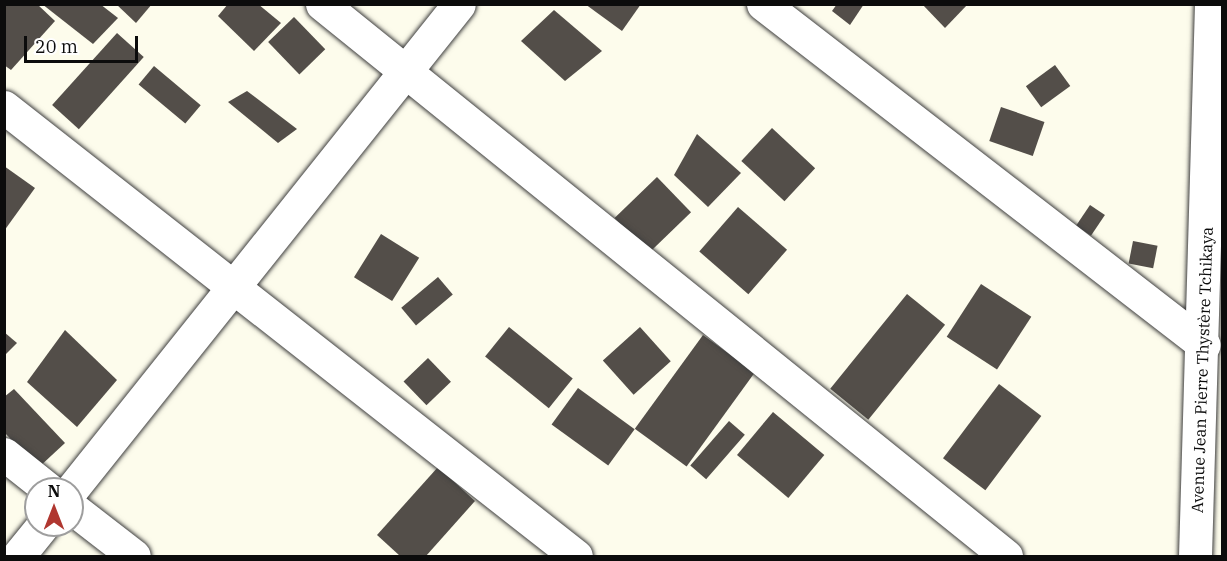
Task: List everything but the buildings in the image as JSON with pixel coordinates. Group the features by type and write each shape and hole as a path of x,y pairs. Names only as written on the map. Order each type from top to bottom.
{"street":[{"path":"322,4 1006,556"},
{"path":"82,477 403,69 459,4"},
{"path":"763,4 1204,345"},
{"name":"Avenue Jean Pierre Thystère Tchikaya","path":"1195,556 1212,429 1204,345 1217,134 1209,6"},
{"path":"4,107 576,556"},
{"path":"4,454 33,477"},
{"path":"84,517 134,556"},
{"path":"18,556 34,537"}]}
